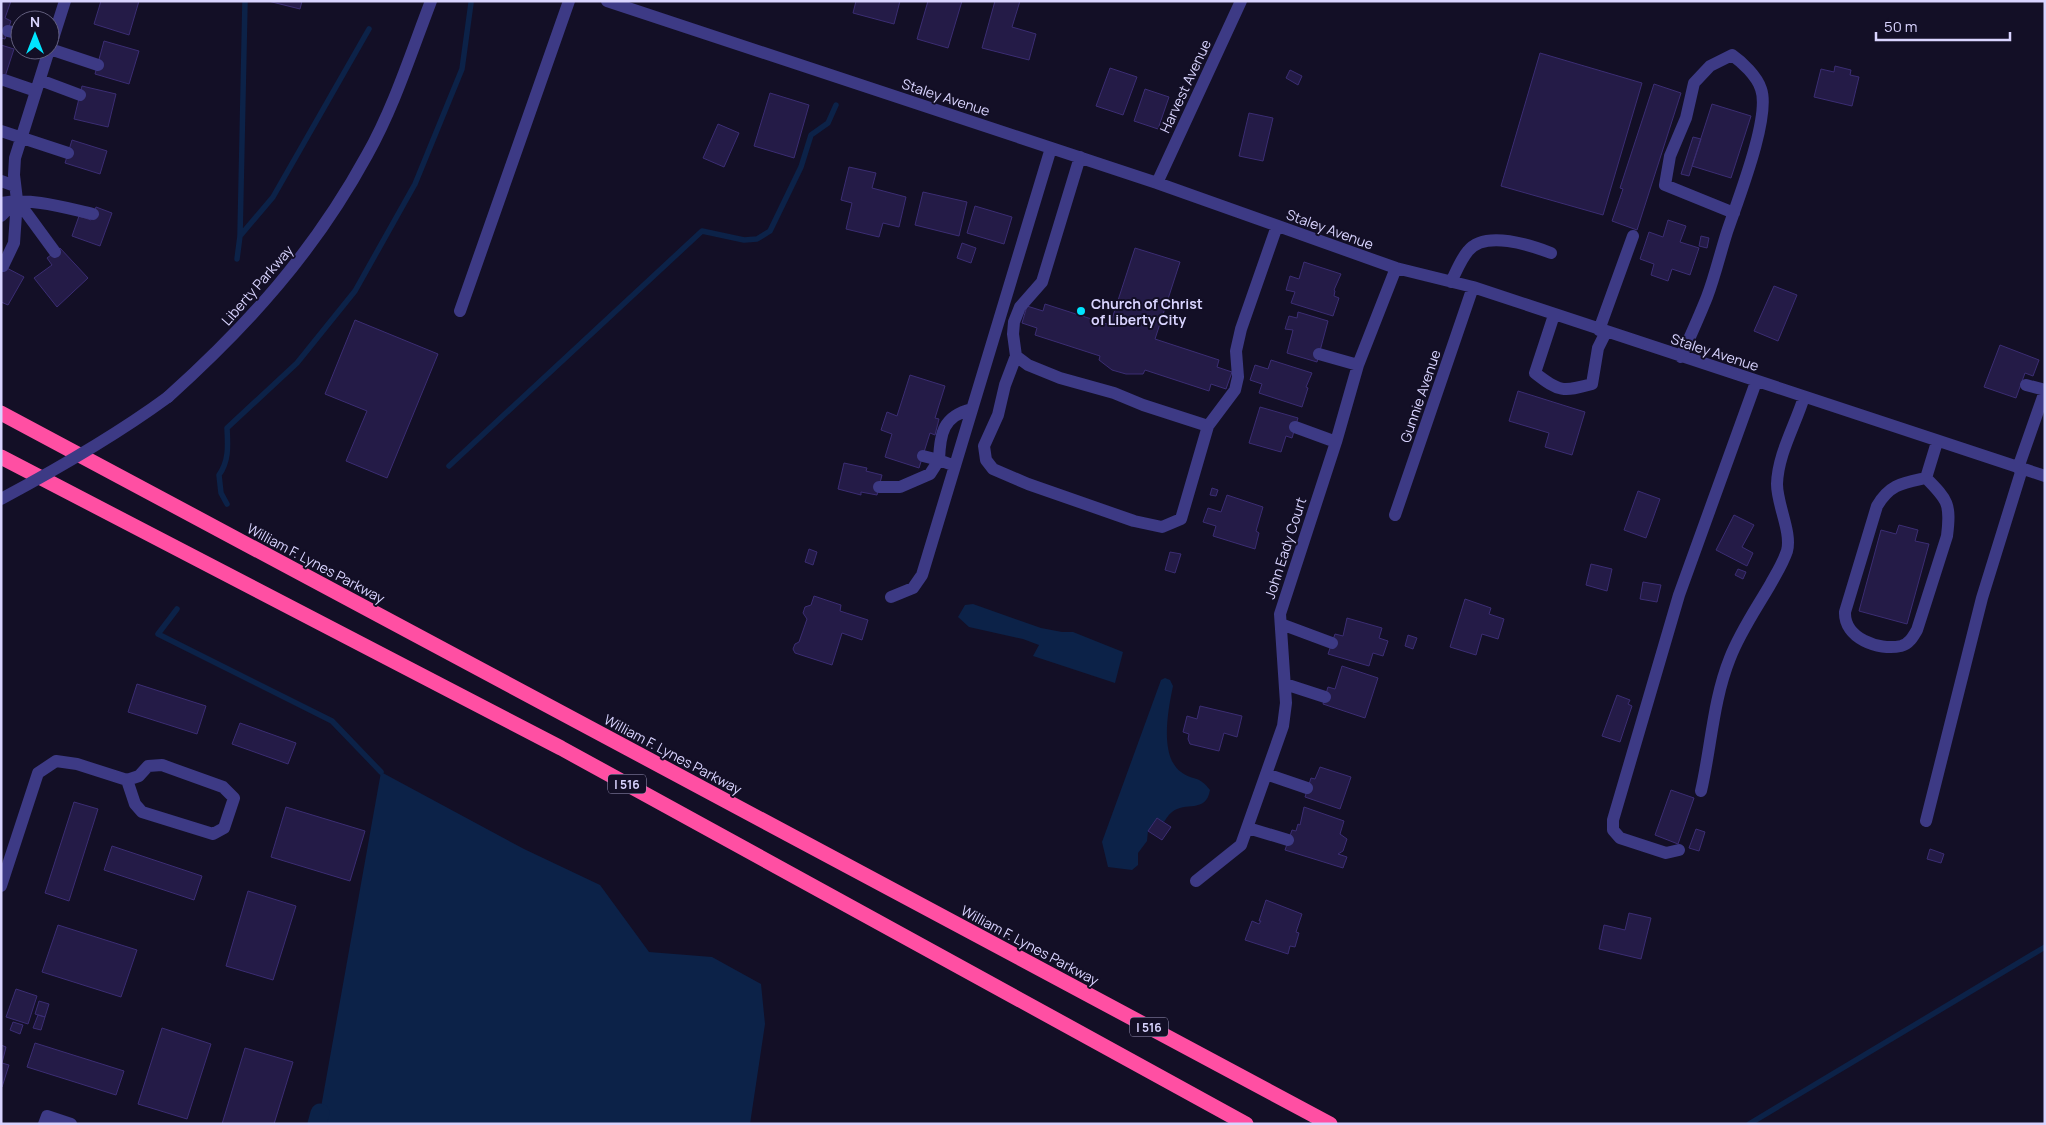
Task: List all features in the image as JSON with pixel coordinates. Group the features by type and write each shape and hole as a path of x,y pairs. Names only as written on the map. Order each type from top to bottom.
{"highway":[{"name":"William F. Lynes Parkway","path":"1,413 1330,1124"},
{"name":"I 516","path":"1,457 561,748 1246,1124"}],"street":[{"path":"60,18 66,1"},
{"name":"Liberty Parkway","path":"1,499 68,463 133,423 168,397 251,317 279,286 323,229 368,155 389,110 431,1"},
{"path":"460,311 569,1"},
{"name":"Staley Avenue","path":"607,1 1157,183 1396,268 1473,287 1937,442 2045,476"},
{"name":"Harvest Avenue","path":"1157,183 1241,1"},
{"path":"60,51 98,65"},
{"path":"1681,357 1707,297 1734,213 1756,142 1763,112 1762,89 1744,64 1732,55 1710,66 1694,82 1686,118 1670,156 1665,185 1734,213"},
{"path":"3,266 14,243 17,200 14,174 15,158 46,60"},
{"path":"4,80 80,95"},
{"path":"1,131 68,153"},
{"path":"891,597 913,588 922,575 1051,148"},
{"path":"1080,157 1042,282 1020,307 1014,322 1013,334 1016,356 1005,385 998,415 984,446 986,460 993,469 1028,484 1134,521 1162,528 1181,519 1208,426 1235,390 1238,377 1236,351 1241,328 1277,226"},
{"path":"1,180 16,186"},
{"path":"1,216 17,200"},
{"path":"17,200 55,252"},
{"path":"1,203 17,200 45,202 93,214"},
{"path":"1554,314 1536,374 1553,388 1571,390 1592,384 1602,331 1633,236"},
{"path":"1451,282 1468,250 1482,242 1499,240 1538,248 1551,253"},
{"name":"John Eady Court","path":"1196,881 1242,845 1282,726 1286,704 1280,614 1336,442 1358,366 1396,268"},
{"name":"Gunnie Avenue","path":"1395,515 1473,287"},
{"path":"1319,354 1358,366"},
{"path":"1016,356 1028,366 1060,378 1114,392 1143,405 1208,426"},
{"path":"1679,850 1666,853 1620,838 1613,830 1613,820 1679,595 1756,382"},
{"path":"1926,820 1982,598 2045,391 2026,384"},
{"path":"1701,791 1716,710 1729,659 1787,552 1788,541 1777,486 1778,475 1781,460 1804,397"},
{"path":"879,487 900,487 930,474 939,460 940,440 950,419 958,412 972,409"},
{"path":"1295,427 1336,442"},
{"path":"1926,478 1937,442"},
{"path":"923,456 954,466"},
{"path":"1926,478 1945,500 1949,511 1949,522 1944,545 1917,630 1911,641 1901,646 1882,646 1859,638 1848,629 1845,621 1846,612 1877,506 1891,488 1899,484 1926,478"},
{"path":"1280,624 1332,643"},
{"path":"1285,684 1325,697"},
{"path":"1,886 38,772 56,761 77,764 127,780 139,776 148,766 162,765 223,787 234,798 224,828 213,834 142,812 135,804 127,780"},
{"path":"1266,774 1307,788"},
{"path":"1248,828 1288,840"},
{"path":"44,1124 47,1116 71,1124"}],"water":[{"path":"973,604 1041,628 1073,632 1123,652 1115,683 1033,656 1039,645 1023,639 969,627 958,617 965,605"},
{"path":"1165,678 1170,680 1173,686 1167,732 1167,744 1170,755 1174,765 1181,772 1206,785 1210,790 1208,797 1200,805 1177,809 1164,822 1157,818 1148,831 1147,841 1138,853 1138,865 1132,870 1108,867 1102,842 1161,680"},
{"path":"381,772 524,849 600,885 649,952 712,957 761,984 765,1024 750,1124 326,1124 320,1113"}],"building":[{"path":"1,1 11,1 5,18 10,20 10,24 5,39 1,38"},
{"path":"101,1 139,1 129,35 94,24"},
{"path":"268,1 302,1 300,9"},
{"path":"856,1 900,1 894,24 853,13"},
{"path":"928,1 962,1 948,48 917,39"},
{"path":"995,1 1020,1 1012,27 1036,34 1029,60 982,48"},
{"path":"104,41 139,51 129,84 95,74"},
{"path":"1,45 10,48 10,60 1,89"},
{"path":"1540,53 1642,83 1603,215 1501,186"},
{"path":"1835,66 1851,70 1850,75 1859,77 1852,106 1814,97 1821,69 1834,72"},
{"path":"1110,68 1137,77 1123,115 1096,106"},
{"path":"1290,70 1302,76 1298,85 1286,78"},
{"path":"1654,84 1681,93 1637,230 1612,221 1623,189 1620,188"},
{"path":"82,86 116,94 108,127 74,119"},
{"path":"1145,89 1169,97 1158,129 1134,121"},
{"path":"770,93 809,105 794,158 754,146"},
{"path":"1712,104 1751,116 1731,178 1692,166"},
{"path":"1249,113 1273,118 1263,161 1239,156"},
{"path":"718,124 739,133 724,167 703,158"},
{"path":"1693,137 1701,139 1689,176 1681,174"},
{"path":"72,140 107,151 100,174 65,163"},
{"path":"849,167 876,173 872,188 906,197 899,227 883,223 879,237 846,229 852,203 841,200"},
{"path":"923,192 967,202 959,236 915,225"},
{"path":"975,206 1012,217 1004,244 967,233"},
{"path":"96,207 112,213 100,246 72,236 79,216 91,220"},
{"path":"1668,220 1686,226 1680,242 1699,248 1690,275 1672,269 1668,281 1651,275 1654,264 1640,259 1649,232 1663,237"},
{"path":"1701,236 1709,238 1707,248 1699,246"},
{"path":"962,243 976,248 971,263 957,258"},
{"path":"60,248 88,278 57,307 34,278 52,265 47,258"},
{"path":"1135,248 1180,262 1155,339 1219,360 1217,367 1232,372 1226,389 1211,384 1209,391 1145,370 1143,374 1126,374 1112,370 1099,360 1100,356 1035,335 1037,328 1022,323 1027,306 1043,311 1045,304 1110,325"},
{"path":"1304,262 1341,274 1334,290 1334,296 1339,298 1333,316 1291,303 1295,292 1286,290 1290,276 1299,279"},
{"path":"1,265 24,277 8,305 1,302"},
{"path":"1774,286 1797,295 1778,341 1754,331"},
{"path":"1298,312 1328,321 1317,362 1287,353 1293,330 1285,329 1289,316 1297,318"},
{"path":"355,320 438,354 387,478 346,461 367,411 325,394"},
{"path":"2000,345 2039,360 2033,376 2025,373 2016,398 1984,387"},
{"path":"1271,360 1312,373 1306,387 1308,388 1302,407 1259,393 1262,384 1250,380 1255,365 1268,369"},
{"path":"910,375 945,386 935,418 939,419 935,435 930,433 919,468 885,457 892,434 881,430 887,412 897,416"},
{"path":"1518,391 1585,412 1572,455 1545,447 1549,433 1509,421"},
{"path":"1260,407 1298,418 1292,438 1286,436 1281,452 1249,443"},
{"path":"844,463 867,468 866,471 882,475 877,495 861,492 861,495 838,489"},
{"path":"1212,488 1218,490 1216,496 1210,495"},
{"path":"1638,491 1660,499 1646,538 1624,530"},
{"path":"1227,495 1263,507 1256,531 1259,533 1255,549 1213,536 1216,526 1203,522 1208,508 1221,512"},
{"path":"1734,515 1754,525 1742,547 1753,553 1747,566 1716,550"},
{"path":"1899,525 1918,530 1915,541 1929,544 1907,624 1859,611 1881,530 1896,534"},
{"path":"809,549 817,552 813,565 805,562"},
{"path":"1170,552 1181,554 1175,573 1165,570"},
{"path":"1591,564 1612,569 1607,591 1586,585"},
{"path":"1738,569 1746,572 1743,579 1735,575"},
{"path":"1643,582 1661,585 1657,602 1640,599"},
{"path":"814,596 841,605 840,611 868,620 862,640 842,633 832,665 795,653 793,649 795,644 799,642 807,619 803,613 805,607 811,605"},
{"path":"1465,599 1491,608 1489,614 1504,619 1498,639 1482,634 1476,655 1450,647"},
{"path":"1347,618 1382,628 1379,638 1388,641 1383,656 1373,653 1369,666 1328,654 1335,634 1343,636"},
{"path":"1408,635 1417,638 1413,649 1405,646"},
{"path":"1342,666 1378,678 1365,718 1323,704 1328,687 1335,689"},
{"path":"137,684 206,706 197,734 128,712"},
{"path":"1617,695 1630,700 1628,704 1632,706 1620,742 1602,736"},
{"path":"1200,706 1242,716 1237,737 1224,733 1219,751 1190,744 1189,734 1183,732 1187,716 1197,719"},
{"path":"240,723 296,743 288,764 232,744"},
{"path":"1320,767 1351,777 1340,809 1305,797 1311,778 1315,779"},
{"path":"1671,790 1694,798 1678,844 1655,835"},
{"path":"74,802 98,809 69,901 45,893"},
{"path":"286,807 365,831 350,881 271,857"},
{"path":"1304,807 1344,821 1340,834 1347,839 1343,851 1338,854 1347,857 1343,868 1285,850 1292,830 1296,831 1298,824 1300,825"},
{"path":"1157,818 1171,827 1162,840 1148,831"},
{"path":"1696,829 1705,832 1699,851 1689,848"},
{"path":"112,846 202,876 194,900 104,870"},
{"path":"1930,849 1944,854 1941,863 1927,859"},
{"path":"248,891 296,906 273,980 226,966"},
{"path":"1266,900 1302,914 1296,932 1299,933 1295,947 1290,946 1288,954 1245,940 1252,921 1259,924 1261,921 1259,921"},
{"path":"1629,913 1651,918 1641,959 1599,949 1604,925 1625,930"},
{"path":"58,925 137,950 121,997 42,972"},
{"path":"16,989 37,996 28,1024 6,1017"},
{"path":"39,1001 49,1004 45,1017 35,1014"},
{"path":"38,1015 45,1017 41,1030 33,1028"},
{"path":"13,1022 23,1025 20,1034 10,1030"},
{"path":"162,1028 211,1044 187,1119 138,1104"},
{"path":"35,1043 124,1071 116,1095 27,1067"},
{"path":"1,1045 6,1047 2,1063 9,1065 2,1087"},
{"path":"245,1048 293,1062 274,1124 222,1124"}],"waterway":[{"path":"237,259 240,236 245,1"},
{"path":"227,504 221,493 219,475 226,459 228,447 227,428 297,363 355,291 415,184 462,69 471,3"},
{"path":"240,236 273,197 369,29"},
{"path":"449,466 702,231 744,240 757,239 770,231 801,167 811,135 828,123 836,105"},
{"path":"177,609 158,634 332,721 381,772"},
{"path":"1749,1124 2045,947"},
{"path":"317,1124 320,1113"}],"place":[{"name":"Church of Christ of Liberty City","path":"1081,311"}]}
